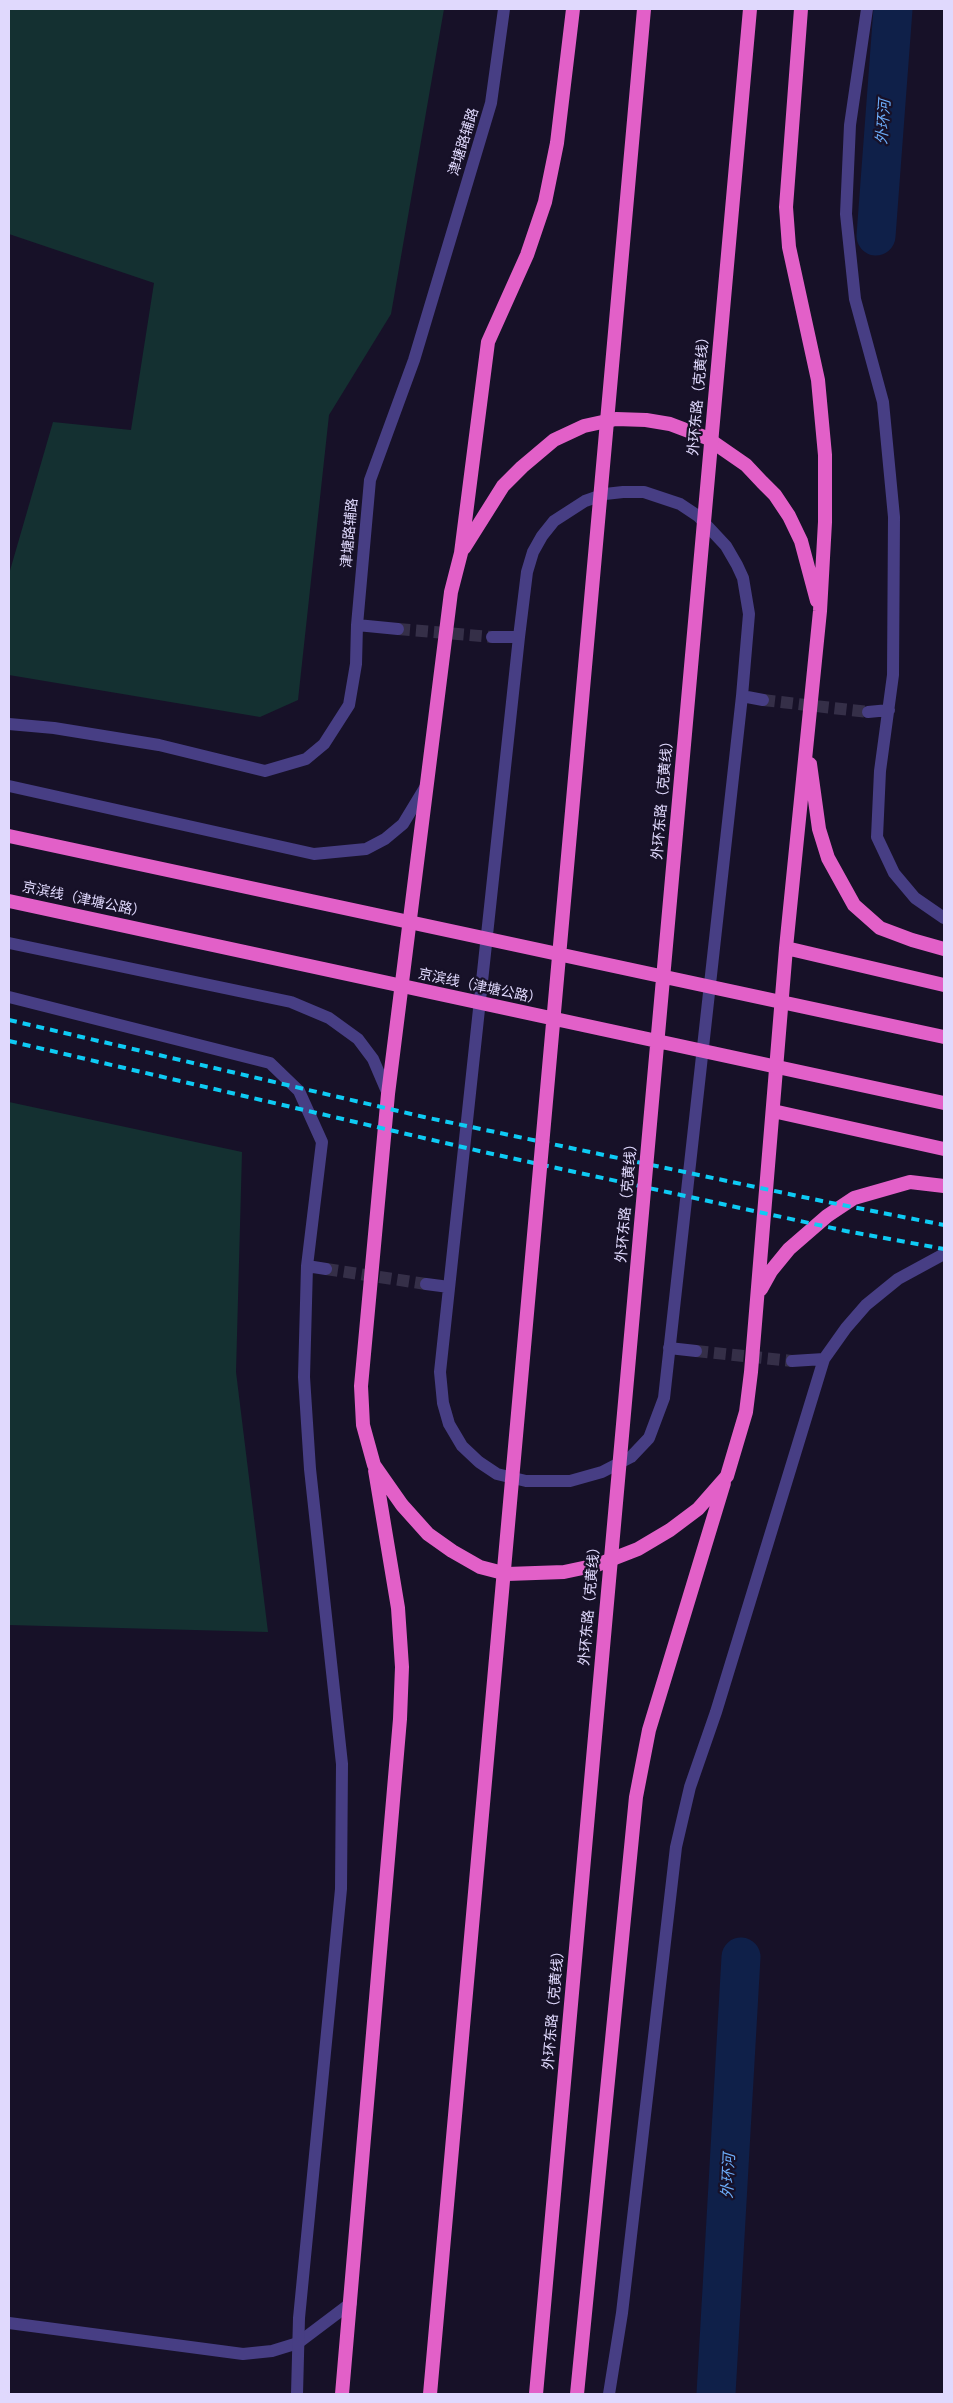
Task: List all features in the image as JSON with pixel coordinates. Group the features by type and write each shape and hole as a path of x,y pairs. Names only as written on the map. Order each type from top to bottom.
{"highway":[{"path":"342,2394 400,1719 402,1667 398,1608 374,1465 363,1425 361,1386 388,1094 451,592 461,553 488,342 527,255 545,202 557,143 573,9"},
{"path":"430,2394 644,9"},
{"name":"外环东路（克黄线）","path":"536,2394 750,9"},
{"path":"577,2394 636,1797 649,1730 746,1412 758,1294 786,948 820,611 825,522 825,455 818,380 790,247 786,207 801,9"},
{"path":"461,553 503,486 554,440 584,426 616,419 670,424 707,438 729,452 746,465 774,495 801,541 820,611"},
{"path":"808,727 813,791 819,829 828,858 854,905 880,928 944,949"},
{"path":"9,836 944,1037"},
{"name":"京滨线（津塘公路）","path":"9,900 944,1103"},
{"path":"786,948 944,985"},
{"path":"773,1111 944,1149"},
{"path":"758,1294 771,1271 788,1249 827,1216 854,1198 910,1182 944,1186"},
{"path":"374,1465 402,1505 428,1534 480,1567 507,1574 564,1572 598,1565 638,1549 670,1530 698,1510 727,1476"}],"street":[{"name":"津塘路辅路","path":"9,724 54,728 159,745 265,771 306,759 324,744 349,705 356,664 357,626 370,480 414,360 492,103 504,9"},
{"path":"867,9 850,125 846,214 855,299 883,402 894,517 893,675 880,771 877,837 894,873 915,898 944,918"},
{"path":"623,492 644,492 680,504 698,516 722,541 743,578 750,614 742,696 664,1398 658,1418 649,1438 631,1457 602,1472 570,1481 526,1481 497,1474 479,1462 462,1446 449,1424 440,1372 529,565 542,536 554,521 585,501 605,494 623,492"},
{"path":"357,626 398,629"},
{"path":"492,637 520,637"},
{"path":"742,696 763,700"},
{"path":"868,712 889,710"},
{"path":"9,786 314,854 366,849 385,838 402,824 426,786"},
{"path":"9,943 292,1002 329,1018 358,1039 373,1059 388,1094"},
{"path":"9,996 270,1063 300,1091 322,1142 307,1266 304,1377 310,1469 342,1764 341,1888 299,2318 296,2394"},
{"path":"609,2394 622,2313 676,1847 690,1787 716,1712 824,1359 846,1328 866,1305 898,1279 944,1254"},
{"path":"307,1266 326,1269"},
{"path":"426,1284 449,1287"},
{"path":"669,1348 696,1351"},
{"path":"792,1361 824,1359"},
{"path":"9,2323 243,2354 272,2351 298,2343 350,2303"}],"green space":[{"path":"9,9 444,9 391,314 329,415 298,700 260,717 9,675 9,574 53,422 131,430 154,283 9,234"},
{"path":"9,1102 242,1152 236,1372 268,1632 9,1625"}],"waterway":[{"name":"外环河","path":"876,236 893,9"},
{"name":"外环河","path":"716,2394 741,1957"}],"tunnel":[{"path":"398,629 492,637"},
{"path":"763,700 868,712"},
{"path":"326,1269 426,1284"},
{"path":"696,1351 792,1361"}],"railway":[{"path":"9,1020 424,1117 944,1225"},
{"path":"9,1041 488,1153 846,1231 944,1249"}]}
